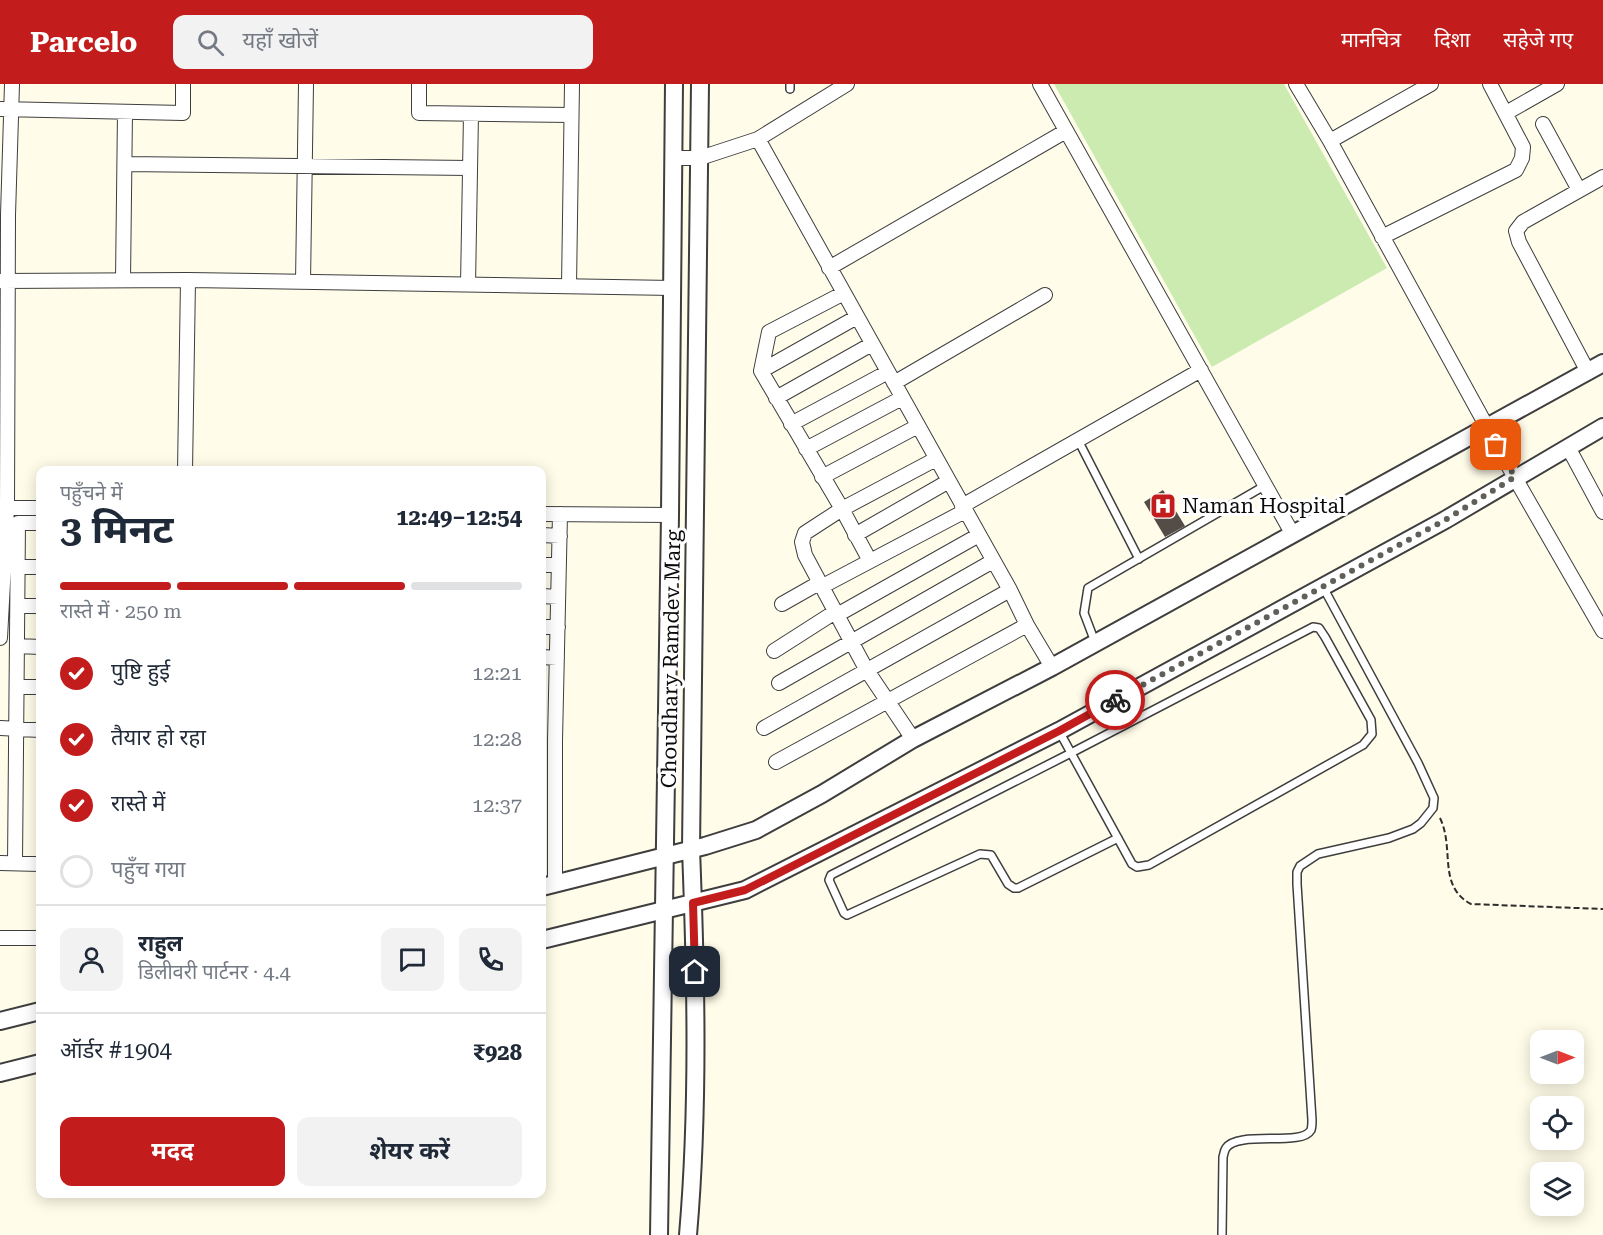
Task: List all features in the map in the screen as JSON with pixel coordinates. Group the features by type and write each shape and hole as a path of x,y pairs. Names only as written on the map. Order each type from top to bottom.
{"street":[{"path":"0,638 6,109 12,84"},
{"path":"6,109 183,113 183,84"},
{"path":"303,282 306,84"},
{"path":"419,84 419,113 572,115"},
{"path":"569,286 572,84"},
{"path":"659,1235 674,84"},
{"name":"Choudhary Ramdev Marg","path":"688,1235 694,1111 695,972 690,849 700,84"},
{"path":"674,158 700,158 758,139 847,84"},
{"path":"1040,84 1292,533"},
{"path":"1296,84 1330,141 1487,428 1603,631"},
{"path":"1330,141 1431,84"},
{"path":"1382,237 1516,170 1522,158 1523,147 1490,84"},
{"path":"1506,113 1557,84"},
{"path":"123,280 125,112"},
{"path":"468,285 471,114"},
{"path":"1543,124 1579,190"},
{"path":"830,268 1066,131"},
{"path":"758,139 1052,667"},
{"path":"124,164 470,168"},
{"path":"560,514 557,658 548,740 548,885 756,830 822,794 913,739 1052,667 1596,367 1519,242 1516,231 1523,222 1603,177"},
{"path":"4,281 188,280 672,288"},
{"path":"185,466 188,280"},
{"path":"844,293 769,332 761,371 870,561"},
{"path":"791,424 891,378 1045,295"},
{"path":"761,371 857,318"},
{"path":"776,398 872,344"},
{"path":"782,604 870,561 1201,370"},
{"path":"806,449 902,398"},
{"path":"822,477 918,426"},
{"path":"546,939 745,890 1059,731 1445,520 1515,477 1603,428"},
{"path":"1568,447 1603,512"},
{"path":"913,739 866,669 820,585 805,555 802,542 805,532 842,509 936,459"},
{"path":"855,535 948,482"},
{"path":"3,508 36,508"},
{"path":"546,514 670,515"},
{"path":"15,863 18,523 36,523"},
{"path":"546,535 560,536"},
{"path":"774,651 836,614 979,536"},
{"path":"779,683 993,561"},
{"path":"546,565 559,566"},
{"path":"18,567 36,567"},
{"path":"764,728 1010,590"},
{"path":"546,596 558,597"},
{"path":"18,606 36,606"},
{"path":"776,762 1027,625"},
{"path":"546,627 558,627"},
{"path":"18,646 36,647"},
{"path":"546,657 557,658"},
{"path":"18,687 36,687"},
{"path":"0,728 36,730"},
{"path":"0,863 36,864"},
{"path":"0,938 36,938"},
{"path":"0,1021 36,1012"},
{"path":"1,1070 36,1064"}],"lane":[{"path":"1078,440 1139,559"},
{"path":"1095,642 1084,613 1088,588 1266,485"},
{"path":"1222,1235 1223,1157 1226,1148 1233,1142 1294,1137 1306,1135 1311,1130 1297,884 1300,866 1318,854 1404,834 1421,824 1433,808 1434,798 1418,763 1323,586"},
{"path":"1059,731 1071,753 1118,838 1131,864 1137,867 1149,864 1364,745 1372,734 1371,720 1325,637 1318,628 1313,627 1071,753 831,874 830,882 844,913 850,914 983,853 991,855 1011,887 1018,888 1118,838"}],"path":[{"path":"1433,808 1444,829 1452,886 1460,898 1471,904 1603,909"}],"green space":[{"path":"1054,84 1284,84 1387,268 1212,367"}],"building":[{"path":"1163,490 1185,526 1165,537 1144,502"}],"way so far":[{"path":"1115,700 1445,520 1515,477 1496,445"}],"place":[{"name":"Naman Hospital","path":"1163,506"}],"route":[{"path":"695,972 693,903 745,890 1059,731 1115,700"}]}
